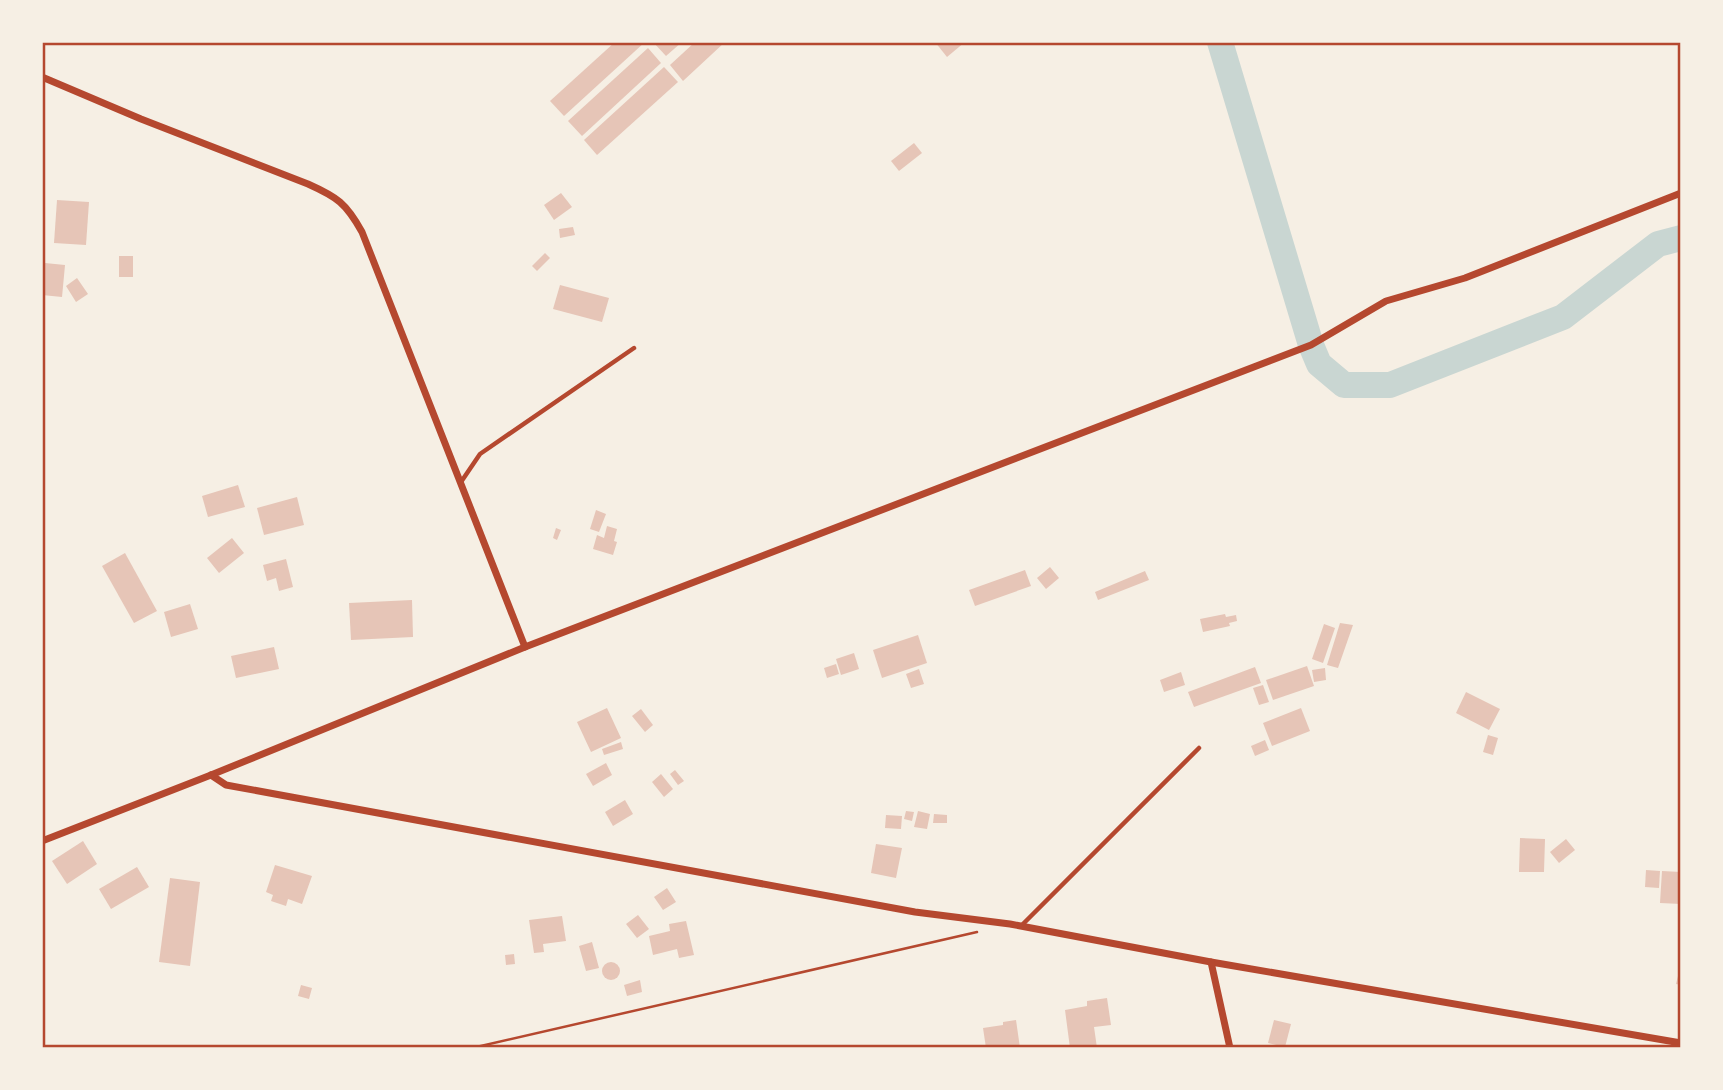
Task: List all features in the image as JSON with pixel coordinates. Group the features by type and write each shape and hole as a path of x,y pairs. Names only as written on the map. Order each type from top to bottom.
{"street":[{"path":"42,77 308,184 342,202 362,232 525,647"},
{"path":"42,841 525,647 1311,345 1386,301 1465,278 1681,193"},
{"path":"211,775 226,785 915,912 1020,926 1211,962 1681,1043"},
{"path":"1211,962 1230,1048"}],"lane":[{"path":"461,482 480,454 634,348"},
{"path":"1020,926 1199,748"}],"path":[{"path":"472,1048 983,930"}],"building":[{"path":"615,42 645,42 564,116 550,101"},
{"path":"653,42 682,42 666,56"},
{"path":"695,42 725,42 683,81 670,65"},
{"path":"935,42 965,42 947,57"},
{"path":"648,48 661,63 582,136 568,121"},
{"path":"664,67 678,82 597,155 584,140"},
{"path":"914,143 922,153 899,171 891,161"},
{"path":"561,193 572,207 554,220 544,205"},
{"path":"57,200 89,202 86,245 54,243"},
{"path":"573,227 575,235 560,238 559,229"},
{"path":"545,253 550,258 537,271 532,266"},
{"path":"119,256 133,256 133,277 119,277"},
{"path":"45,263 65,265 62,297 42,295"},
{"path":"77,278 88,294 76,302 66,286"},
{"path":"560,285 609,298 602,322 553,309"},
{"path":"238,485 245,507 208,517 202,496"},
{"path":"297,497 304,525 264,535 257,508"},
{"path":"596,510 606,514 599,532 590,529"},
{"path":"607,526 617,529 613,555 593,549 597,535 604,538"},
{"path":"556,528 561,530 557,540 553,538"},
{"path":"232,538 244,553 219,573 207,558"},
{"path":"125,553 157,611 134,623 102,566"},
{"path":"286,559 293,587 279,591 276,578 267,581 263,565"},
{"path":"1050,567 1059,578 1046,589 1037,578"},
{"path":"1025,570 1031,586 975,606 969,590"},
{"path":"1145,571 1149,580 1098,600 1095,592"},
{"path":"412,600 413,637 351,640 349,603"},
{"path":"190,604 198,629 171,637 164,612"},
{"path":"1225,614 1226,617 1236,615 1237,621 1229,623 1230,626 1203,632 1200,619"},
{"path":"1340,623 1353,625 1338,668 1327,665"},
{"path":"1324,624 1335,628 1323,663 1312,659"},
{"path":"918,635 927,663 882,678 873,650"},
{"path":"274,647 279,669 236,678 231,656"},
{"path":"854,653 859,669 841,675 836,659"},
{"path":"836,664 839,674 827,678 824,668"},
{"path":"1307,666 1314,686 1273,700 1266,680"},
{"path":"1255,667 1261,683 1194,707 1188,692"},
{"path":"1325,668 1326,680 1314,682 1312,670"},
{"path":"919,669 924,684 911,688 906,674"},
{"path":"1181,672 1185,685 1164,692 1160,680"},
{"path":"1263,685 1269,702 1259,705 1253,688"},
{"path":"1466,692 1500,709 1489,730 1456,713"},
{"path":"607,708 621,738 591,752 577,722"},
{"path":"1301,708 1310,731 1272,746 1263,723"},
{"path":"641,709 653,725 645,732 632,716"},
{"path":"1488,735 1498,738 1493,755 1483,752"},
{"path":"1265,740 1269,750 1255,756 1251,746"},
{"path":"621,742 623,749 604,755 602,749"},
{"path":"606,763 612,775 593,786 586,774"},
{"path":"675,770 684,781 678,785 670,774"},
{"path":"661,774 673,789 664,797 652,782"},
{"path":"625,800 633,814 613,826 605,812"},
{"path":"906,811 914,812 912,821 904,819"},
{"path":"918,811 930,814 927,829 914,827"},
{"path":"934,814 947,815 947,823 933,823"},
{"path":"886,815 902,816 901,829 885,828"},
{"path":"1520,838 1545,839 1544,872 1519,872"},
{"path":"1566,839 1575,850 1559,863 1550,852"},
{"path":"83,841 97,864 67,884 52,861"},
{"path":"876,844 902,848 896,878 871,873"},
{"path":"275,865 312,876 302,904 288,899 286,906 271,901 273,895 266,892"},
{"path":"137,867 149,887 111,909 99,889"},
{"path":"1646,870 1660,871 1659,888 1645,887"},
{"path":"1662,871 1681,872 1681,904 1660,903"},
{"path":"170,878 200,882 190,966 159,962"},
{"path":"667,888 676,902 663,910 654,897"},
{"path":"638,915 649,929 637,938 626,924"},
{"path":"562,916 566,941 543,944 544,952 534,953 529,920"},
{"path":"686,921 694,955 679,958 677,949 653,955 649,936 670,931 669,924"},
{"path":"592,942 599,968 586,971 579,946"},
{"path":"514,954 515,964 506,965 505,955"},
{"path":"611,962 617,965 620,971 617,977 611,980 605,977 602,971 605,965"},
{"path":"1681,968 1681,985 1676,984"},
{"path":"640,980 642,992 627,996 624,985"},
{"path":"301,985 312,988 309,999 298,996"},
{"path":"1107,998 1111,1025 1094,1027 1097,1048 1070,1048 1065,1010 1087,1006 1087,1001"},
{"path":"1016,1020 1020,1048 986,1048 983,1028"},
{"path":"1274,1020 1291,1024 1285,1047 1268,1043"}],"waterway":[{"path":"1220,42 1311,345 1319,364 1344,385 1390,385 1563,317 1658,244 1681,238"}]}
